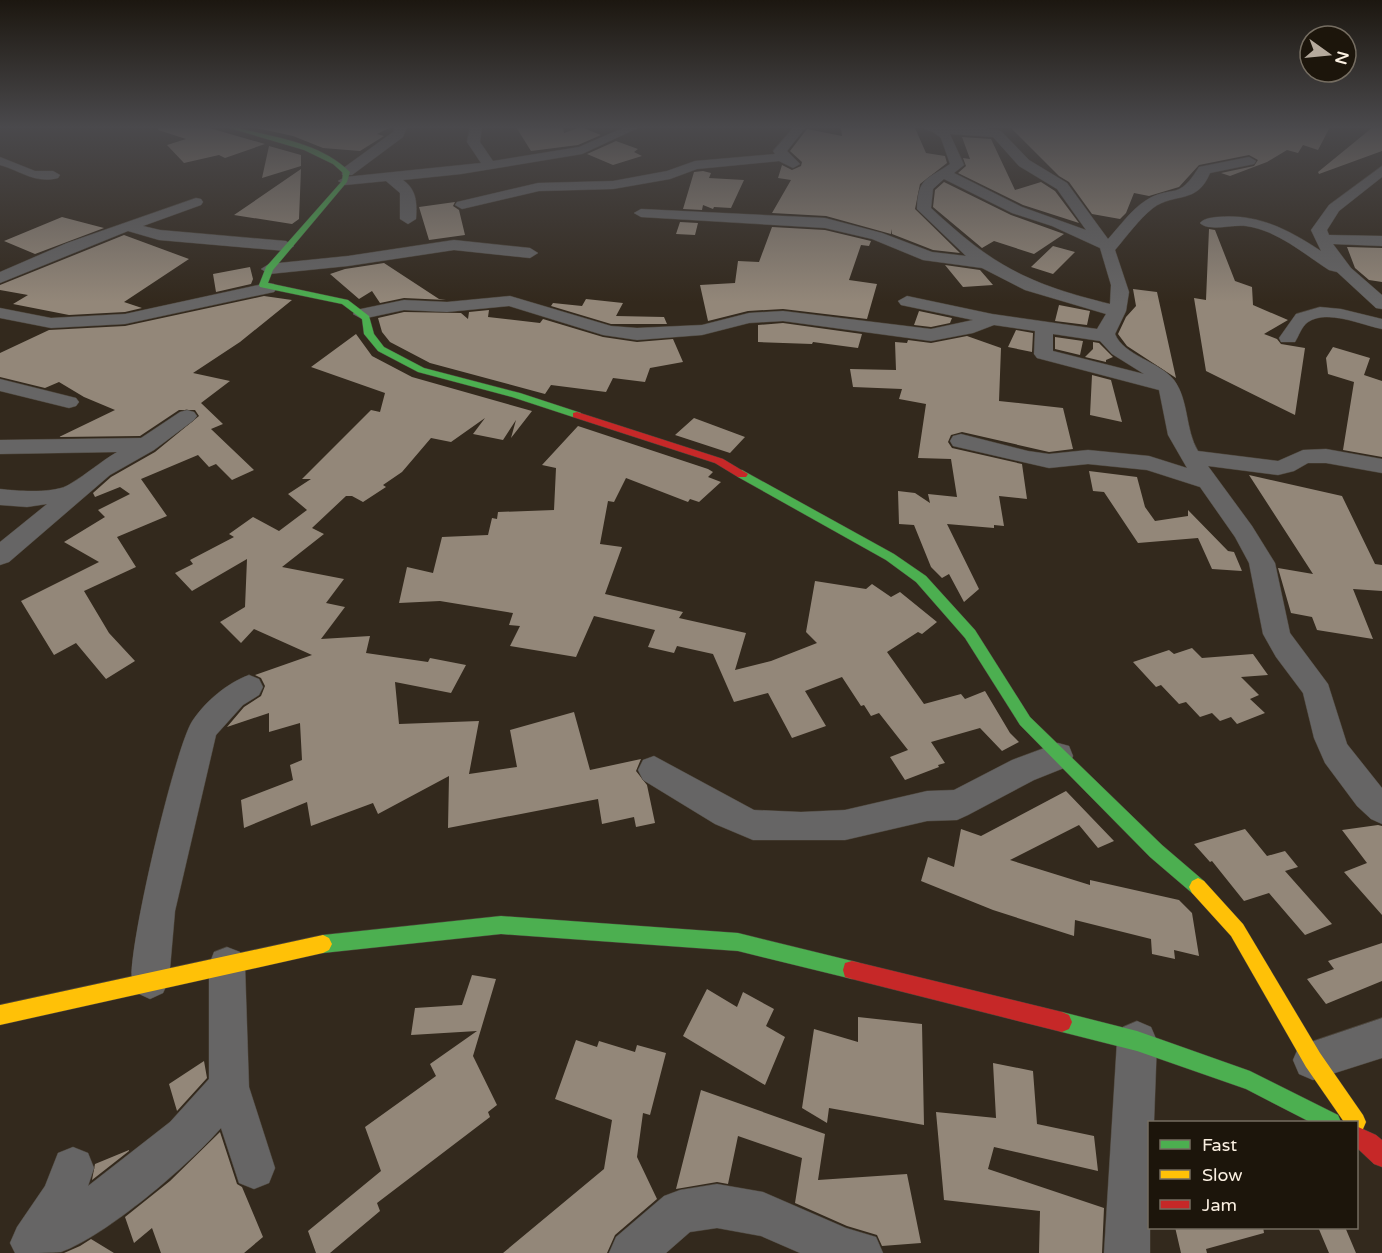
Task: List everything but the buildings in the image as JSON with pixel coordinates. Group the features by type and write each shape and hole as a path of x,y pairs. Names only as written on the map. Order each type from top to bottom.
{"street":[{"path":"339,185 286,246 269,269 263,285 268,288 345,302 366,318 369,334 381,349 422,370 516,395 719,461 890,557 921,579 948,605 970,633 1025,721 1156,851 1207,894 1237,930 1313,1060 1354,1121"},
{"path":"403,185 409,191 408,219"},
{"path":"462,206 538,187 595,185"},
{"path":"927,185 924,193 924,209 985,262 1040,289 1117,311"},
{"path":"968,185 1017,210 1084,233 1106,246"},
{"path":"1061,185 1106,246 1121,283 1117,311 1106,330 1106,336 1112,344 1157,373 1168,386 1181,440 1205,481 1248,536 1263,565 1269,586 1272,624 1278,639 1315,686 1332,746 1366,794 1382,809"},
{"path":"1106,246 1124,234 1147,206 1158,199 1187,193 1195,185"},
{"path":"1341,270 1319,230 1334,208 1362,185"},
{"path":"0,278 40,259 196,202"},
{"path":"641,213 825,223 877,236 930,257 985,262"},
{"path":"1208,223 1235,220 1275,227 1341,270 1382,304"},
{"path":"126,226 159,235 286,246"},
{"path":"1322,239 1382,241"},
{"path":"269,269 348,261 454,244 530,253"},
{"path":"0,313 39,322 92,322 125,319 268,288"},
{"path":"362,314 404,304 447,307 510,301 609,331 637,334 702,330 749,318 783,316 931,335 967,329 992,319"},
{"path":"907,302 992,319 1106,336"},
{"path":"1288,338 1299,319 1310,314 1344,316 1382,324"},
{"path":"1044,327 1044,354 1168,386"},
{"path":"0,385 69,402"},
{"path":"0,556 102,470 146,445 187,416"},
{"path":"961,441 1028,458 1049,460 1088,457 1149,463 1205,481"},
{"path":"0,447 146,445"},
{"path":"1192,457 1278,468 1288,468 1299,458 1317,456 1382,466"},
{"path":"0,497 27,499 73,493"},
{"path":"150,981 157,911 203,729 233,697 249,687"},
{"path":"654,770 726,813 753,825 801,827 845,825 927,806 957,805 1023,770 1058,756"},
{"path":"0,1015 326,943 501,925 738,942 1137,1041 1250,1081 1329,1121"},
{"path":"226,965 229,1087 254,1168"},
{"path":"1313,1060 1382,1038"},
{"path":"1127,1253 1137,1041"},
{"path":"29,1248 94,1209 176,1144 229,1087"},
{"path":"29,1248 62,1199 73,1168"},
{"path":"632,1253 680,1212 717,1206 763,1214 845,1250 860,1253"}],"traffic: fast":[{"path":"341,185 269,269 263,285 345,302 366,318 369,334 381,349 421,370 516,395 577,415"},
{"path":"742,474 890,557 921,579 970,634 1025,721 1156,851 1198,887"},
{"path":"323,944 501,925 738,942 852,970"},
{"path":"1062,1022 1137,1041 1250,1081 1329,1121"}],"traffic: slow":[{"path":"1198,887 1237,930 1313,1060 1355,1121"},
{"path":"0,1015 323,944"}],"traffic: jam":[{"path":"577,415 719,461 742,474"},
{"path":"852,970 1062,1022"},
{"path":"1358,1137 1369,1142 1382,1156"}]}
